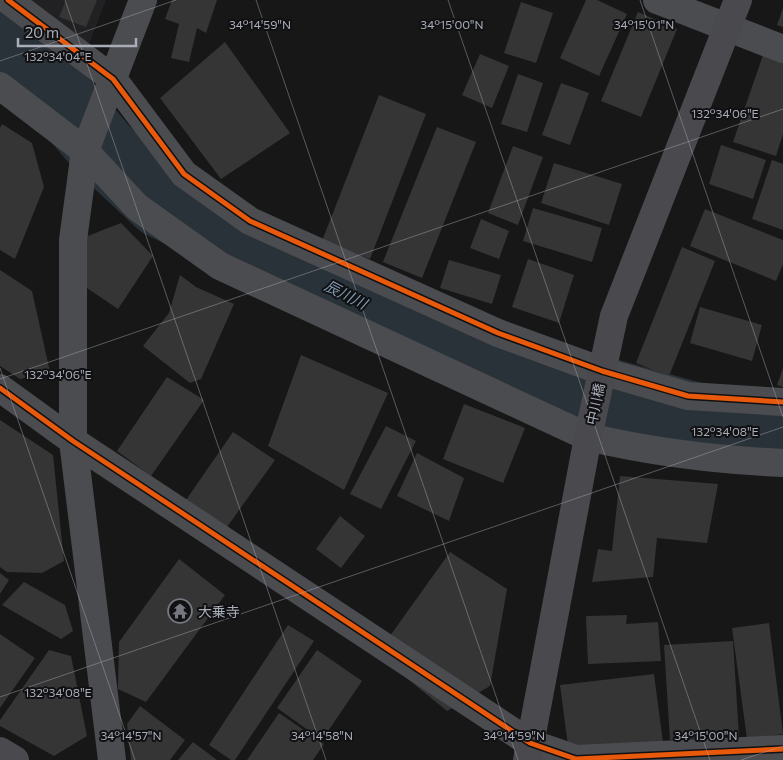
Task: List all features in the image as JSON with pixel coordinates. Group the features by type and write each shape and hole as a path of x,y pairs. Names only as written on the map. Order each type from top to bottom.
{"street":[{"path":"8,0 113,79 184,174 250,221 498,333 602,371 688,396 783,402"},
{"path":"112,760 73,441 74,240 85,151 143,0"},
{"path":"658,0 783,48"},
{"name":"中川橋","path":"528,751 588,437 614,316 738,0"},
{"path":"0,86 85,151 137,207 220,266 588,437 637,448 737,461 783,464"},
{"path":"0,388 73,441 528,751 576,759 783,749"},
{"path":"0,751 15,760"}],"shaded area":[{"path":"19,0 106,0 89,44"}],"building":[{"path":"66,0 97,0 86,27 59,17"},
{"path":"172,0 217,0 206,33 197,28 189,62 171,58 179,24 165,19"},
{"path":"586,0 597,0 627,14 599,76 560,58"},
{"path":"521,2 553,13 536,63 504,53"},
{"path":"783,8 783,27 777,25"},
{"path":"638,12 677,29 641,117 601,101"},
{"path":"225,42 290,133 221,179 160,98"},
{"path":"480,54 509,66 492,108 462,95"},
{"path":"763,55 783,62 783,134 776,156 733,142"},
{"path":"518,74 543,83 527,132 501,124"},
{"path":"561,83 589,93 570,145 542,135"},
{"path":"379,95 426,114 370,259 322,241"},
{"path":"2,124 32,143 44,187 15,259 0,250 0,128"},
{"path":"437,127 476,142 422,278 383,262"},
{"path":"721,145 766,160 753,199 709,184"},
{"path":"513,146 543,157 518,225 488,213"},
{"path":"772,160 783,164 783,230 752,219"},
{"path":"554,163 622,184 609,225 541,203"},
{"path":"533,208 602,228 592,262 523,241"},
{"path":"705,209 783,240 783,264 776,281 690,246"},
{"path":"481,219 509,231 499,259 470,248"},
{"path":"121,223 153,256 118,309 84,286 80,239"},
{"path":"682,247 715,261 669,376 636,363"},
{"path":"528,259 574,275 559,323 512,307"},
{"path":"449,260 501,275 492,304 440,288"},
{"path":"0,270 32,291 50,372 20,379 0,366"},
{"path":"180,275 196,287 234,304 201,379 190,383 143,346 169,313"},
{"path":"700,307 762,325 752,361 690,343"},
{"path":"301,355 388,393 344,490 268,446"},
{"path":"783,368 783,387 777,385"},
{"path":"167,377 204,400 151,476 117,451"},
{"path":"464,404 525,428 503,483 443,459"},
{"path":"0,420 53,455 64,561 42,573 7,572 0,567"},
{"path":"386,426 416,441 381,509 350,494"},
{"path":"233,432 275,460 227,527 186,500"},
{"path":"417,453 464,478 449,521 397,496"},
{"path":"620,476 718,484 707,543 657,538 653,577 592,582 598,549 612,551"},
{"path":"340,516 365,536 341,568 316,549"},
{"path":"450,552 507,589 490,686 447,711 377,654"},
{"path":"179,559 225,595 146,702 118,689 119,642"},
{"path":"0,573 9,580 0,594"},
{"path":"24,582 65,605 73,631 61,639 2,605"},
{"path":"627,615 626,624 658,622 661,661 588,664 586,616"},
{"path":"769,623 783,734 747,739 732,628"},
{"path":"288,625 314,641 235,760 231,760 209,745"},
{"path":"0,634 35,658 0,708"},
{"path":"733,641 739,736 670,740 664,645"},
{"path":"49,650 71,656 87,736 54,756 0,726 0,720"},
{"path":"317,650 362,681 322,740 277,708"},
{"path":"654,674 663,743 569,753 560,685"},
{"path":"140,706 185,740 170,760 131,760 127,724"},
{"path":"279,713 324,744 313,760 247,760"},
{"path":"193,742 217,760 178,760"}],"waterway":[{"name":"辰川川","path":"0,46 52,89 103,149 161,203 371,305 382,317 448,349 697,418 783,426"}],"cycle path":[{"path":"8,0 113,79 184,174 250,221 498,333 602,371 688,396 783,402"},
{"path":"0,388 73,441 530,743 576,759 783,749"}],"place":[{"name":"大乗寺","path":"180,611"}]}
